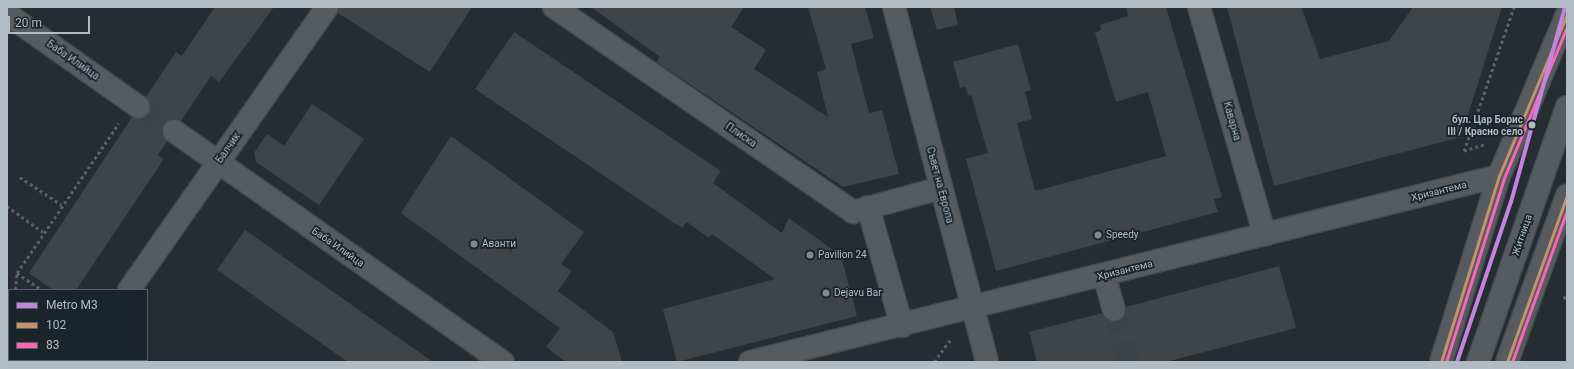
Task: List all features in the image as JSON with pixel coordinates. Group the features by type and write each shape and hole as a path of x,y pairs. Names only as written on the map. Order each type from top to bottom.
{"street":[{"name":"Балчик","path":"130,289 327,7"},
{"name":"Плиска","path":"554,7 853,212 941,188"},
{"name":"Съвет на Европа","path":"894,7 987,362"},
{"name":"Каварна","path":"1199,7 1264,235"},
{"name":"Баба Илийца","path":"7,14 136,105"},
{"path":"1441,362 1499,176 1567,14"},
{"name":"Житница","path":"1478,362 1567,107"},
{"name":"Баба Илийца","path":"174,131 503,362"},
{"name":"Хризантема","path":"750,362 902,326 1499,176"},
{"path":"1507,362 1567,195"},
{"path":"868,207 902,326"},
{"path":"1104,275 1114,310"}],"path":[{"path":"1486,144 1464,151 1514,7"},
{"path":"15,289 17,273 43,232 136,105"},
{"path":"20,177 62,205"},
{"path":"7,206 43,232"},
{"path":"17,273 41,289"},
{"path":"1563,297 1567,298"},
{"path":"934,362 948,342"}],"building":[{"path":"215,7 274,7 219,82 211,76 181,121 169,120 164,124 163,136 167,141 158,155 164,159 77,289 52,289 29,273 132,117 144,118 149,114 150,102 146,97 176,52 182,56"},
{"path":"339,7 472,7 430,72 338,13"},
{"path":"591,7 744,7 731,27 766,50 754,69 828,117 817,72 826,69 808,7 865,7 874,38 851,44 869,113 882,110 899,174 843,187 657,62 660,57"},
{"path":"930,7 954,7 958,25 937,30"},
{"path":"1126,7 1166,7 1222,197 1214,199 1218,212 996,271 966,159 988,153 971,95 968,96 965,86 960,88 953,62 1018,44 1031,90 1025,92 1032,119 1017,123 1035,191 1166,156 1148,92 1116,102 1095,33 1101,30 1100,25 1128,16"},
{"path":"1227,7 1301,7 1320,59 1389,41 1413,7 1502,7 1461,137 1274,186"},
{"path":"514,32 721,171 713,183 782,233 789,218 841,256 857,316 677,362 663,309 775,279 712,234 709,238 687,222 682,228 475,89"},
{"path":"312,104 364,139 319,205 256,162 254,153 267,134 284,146"},
{"path":"451,136 584,232 561,264 572,271 558,291 613,332 622,362 566,362 546,347 560,328 401,213"},
{"path":"245,230 433,362 348,362 217,270"},
{"path":"1279,266 1296,328 1166,362 1037,362 1029,332 1102,313 1106,319 1117,322 1123,318 1126,307"}],"tunnel":[{"path":"139,107 174,131"},
{"path":"1114,310 1128,362"}],"metro line":[{"name":"M3","path":"1457,362 1511,202 1565,7"}],"transit line":[{"name":"102","path":"1441,362 1499,176 1567,14"},
{"name":"83","path":"1446,362 1504,178 1567,27"},
{"name":"102","path":"1507,362 1567,195"},
{"name":"83","path":"1512,362 1567,210"}],"place":[{"name":"бул. Цар Борис III / Красно село","path":"1532,125"},
{"name":"Speedy","path":"1098,235"},
{"name":"Аванти","path":"474,244"},
{"name":"Pavilion 24","path":"810,255"},
{"name":"Dejavu Bar","path":"826,293"}]}
